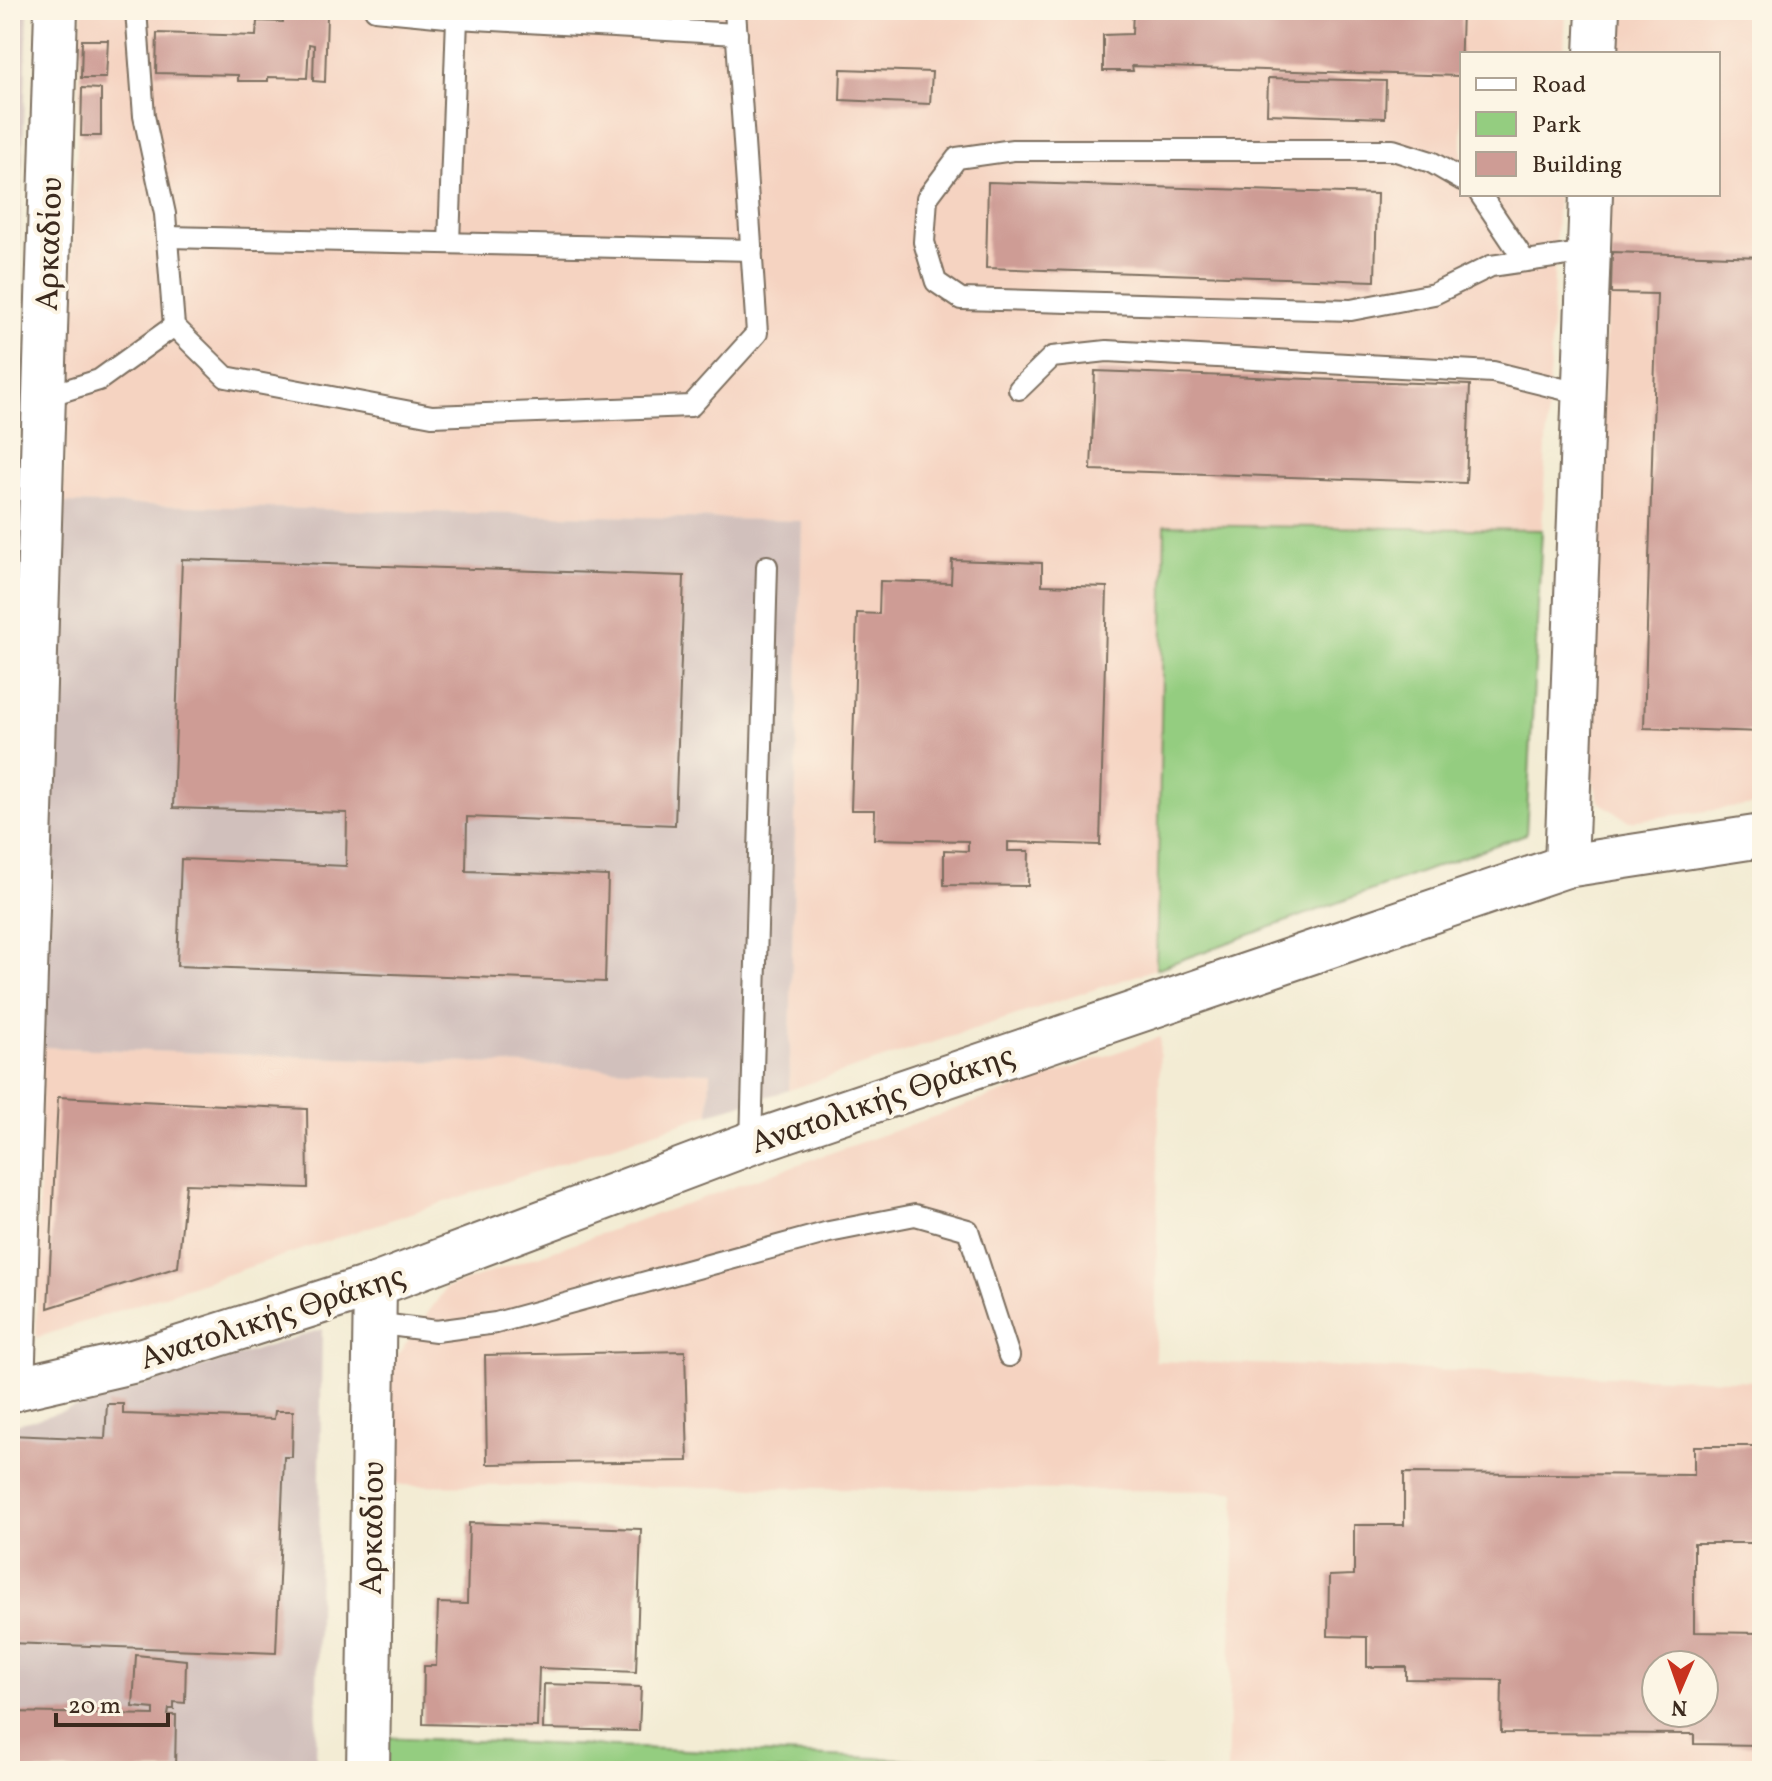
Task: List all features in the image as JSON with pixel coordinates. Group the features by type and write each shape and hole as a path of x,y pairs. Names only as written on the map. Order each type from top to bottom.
{"street":[{"name":"Αρκαδίου","path":"11,1390 56,10"},
{"path":"1596,52 1598,10"},
{"path":"1566,866 1591,196"},
{"name":"Ανατολικής Θράκης","path":"11,1390 374,1304 751,1143 1566,866 1762,836"},
{"name":"Αρκαδίου","path":"368,1771 374,1304"}],"lane":[{"path":"136,10 144,116 168,237 174,326 226,377 432,416 691,406 757,333 735,10"},
{"path":"375,10 457,18 737,34"},
{"path":"449,243 457,18"},
{"path":"1460,179 1431,162 1393,150 1013,150 957,158 927,198 924,242 936,282 961,299 1351,310 1434,294 1491,266 1588,252"},
{"path":"1481,196 1525,261"},
{"path":"168,237 752,250"},
{"path":"44,397 99,380 174,326"},
{"path":"1019,389 1052,357 1107,351 1493,372 1583,394"},
{"path":"751,1143 767,566"},
{"path":"374,1304 436,1331 496,1323 829,1232 915,1215 968,1230 1009,1356"}],"shaded area":[{"path":"10,10 28,10 10,517"},
{"path":"82,10 1566,10 1564,52 1460,52 1460,196 1558,196 1542,530 1165,526 1156,969 789,1090 802,521 63,503"},
{"path":"1616,10 1762,10 1762,804 1629,821 1599,802 1590,769 1610,196 1720,196 1720,52 1615,52"},
{"path":"63,503 802,521 789,1090 709,1114 710,1072 42,1047"},
{"path":"1160,1037 1155,1361 1762,1381 1762,1771 1227,1771 1236,1491 386,1485 388,1368 446,1288"},
{"path":"42,1047 710,1072 709,1114 36,1338"},
{"path":"322,1329 316,1771 10,1771 10,1425"}],"green space":[{"path":"1165,525 1542,530 1526,834 1156,969"},
{"path":"381,1737 1180,1771 380,1771"}],"building":[{"path":"1133,10 1462,10 1460,76 1132,66 1133,71 1103,71 1103,35 1132,34"},
{"path":"283,13 327,14 325,82 313,81 314,45 309,44 307,78 268,77 268,81 238,81 238,75 156,73 157,33 256,36 257,21 283,22"},
{"path":"82,40 108,40 106,78 81,78"},
{"path":"841,69 932,72 930,104 840,100"},
{"path":"1268,78 1386,81 1385,118 1267,114"},
{"path":"82,88 101,89 101,136 81,136"},
{"path":"988,182 1377,194 1375,281 986,268"},
{"path":"1612,252 1762,257 1762,732 1644,728 1657,294 1611,293"},
{"path":"1095,371 1470,385 1466,483 1091,470"},
{"path":"182,559 684,576 675,825 467,817 466,871 608,876 605,982 177,966 181,859 346,866 347,813 173,808"},
{"path":"952,560 1042,563 1042,585 1107,587 1100,845 1008,842 1008,851 1029,851 1028,886 944,885 944,850 968,851 968,841 874,839 875,810 851,810 857,613 879,614 880,581 951,583"},
{"path":"58,1097 307,1109 308,1188 186,1184 178,1267 48,1308"},
{"path":"685,1351 688,1461 487,1464 485,1355"},
{"path":"107,1404 123,1404 123,1414 274,1419 275,1411 293,1411 292,1457 284,1457 276,1653 10,1643 10,1435 105,1439"},
{"path":"1694,1446 1762,1446 1762,1543 1694,1543 1694,1632 1762,1633 1762,1745 1694,1744 1694,1734 1501,1733 1502,1680 1406,1679 1406,1667 1367,1667 1367,1637 1328,1636 1329,1576 1354,1575 1354,1525 1404,1525 1404,1473 1694,1475"},
{"path":"469,1523 641,1529 636,1672 539,1668 537,1727 423,1724 424,1666 436,1666 438,1603 467,1604"},
{"path":"136,1655 186,1660 185,1703 174,1702 174,1709 169,1709 168,1715 176,1715 175,1771 10,1771 10,1712 154,1715 154,1709 133,1707"},
{"path":"544,1684 641,1687 639,1731 543,1729"}]}
